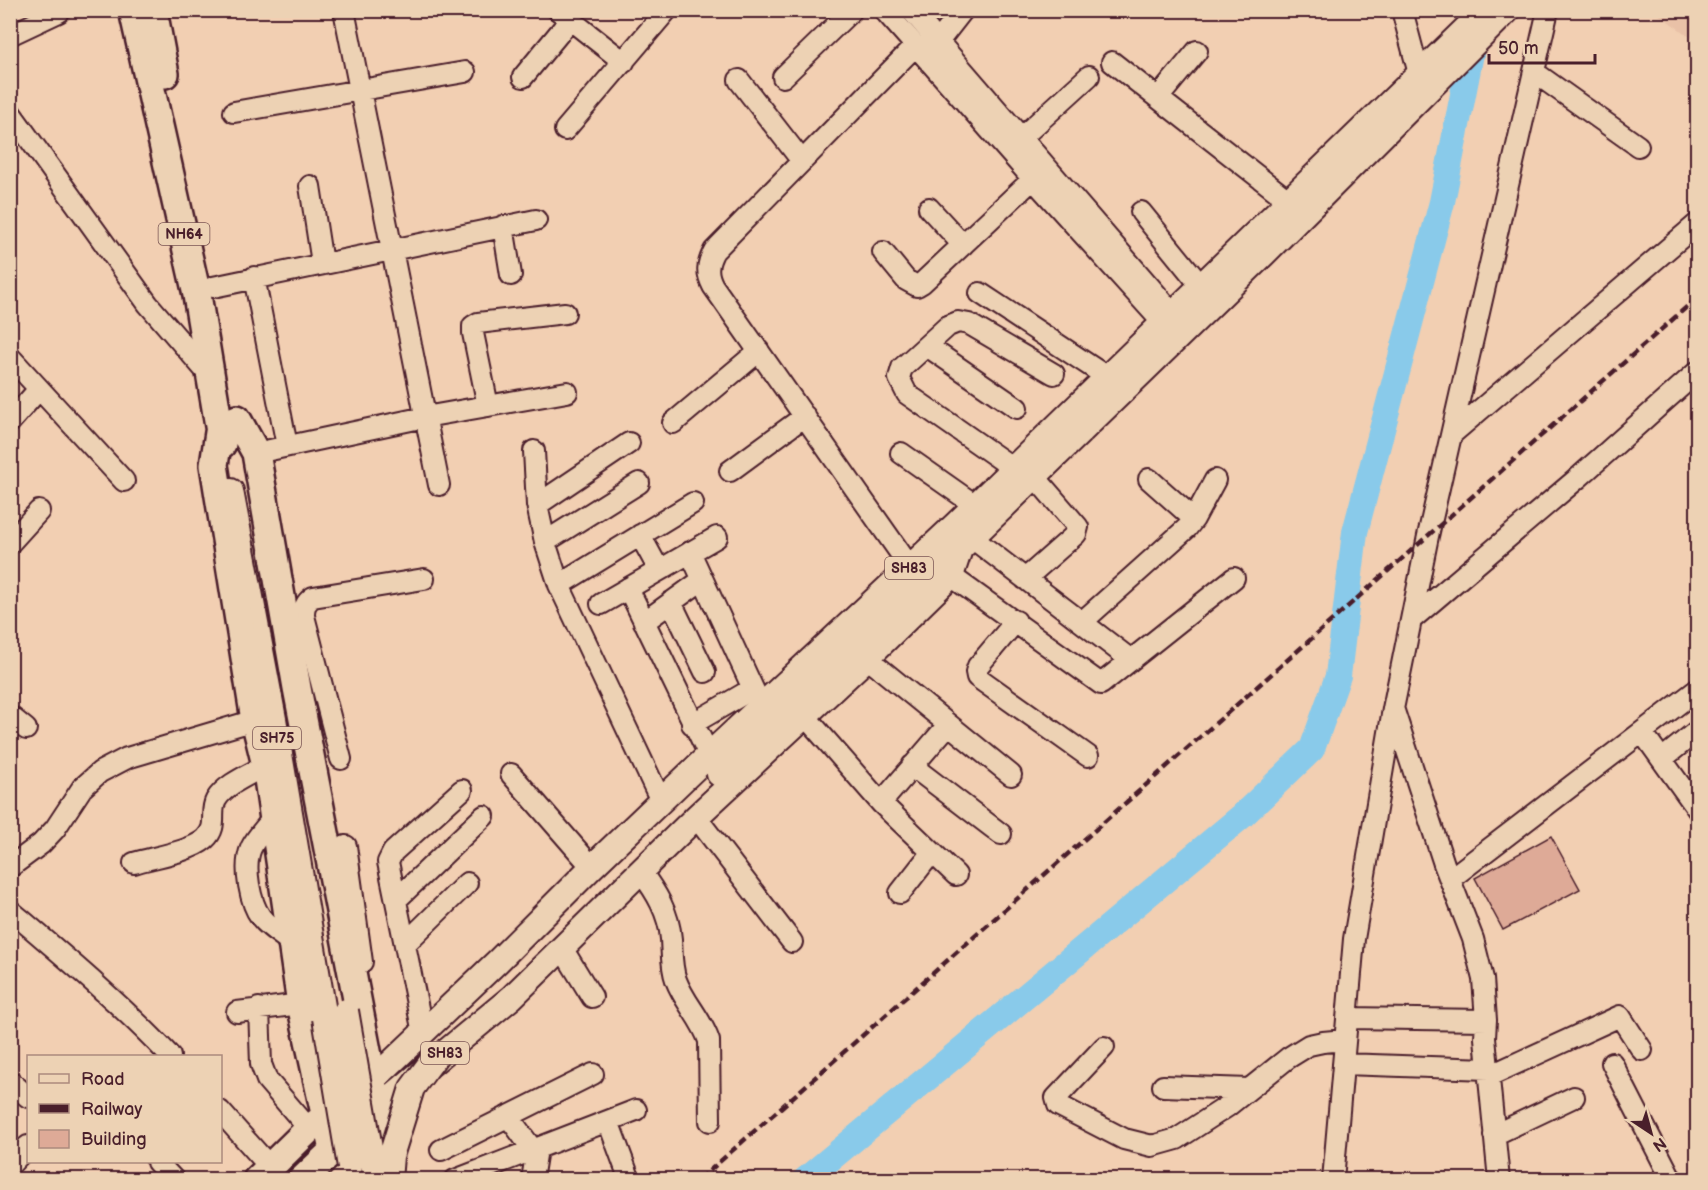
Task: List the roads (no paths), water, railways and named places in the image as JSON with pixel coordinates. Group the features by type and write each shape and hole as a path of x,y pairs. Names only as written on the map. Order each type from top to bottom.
{"highway":[{"name":"NH64","path":"133,10 197,295 211,377 241,457"},
{"name":"NH64","path":"153,10 174,118 213,287 228,422"},
{"path":"228,422 214,465 255,720 266,765 317,1123 333,1150"},
{"path":"241,457 309,684 342,1010 372,1081 378,1108 302,1179"},
{"path":"264,1173 317,1123 372,1081"}],"main road":[{"name":"SH83","path":"378,1108 512,997 696,817 867,658 951,576 966,544 1035,477 1175,326 1448,58 1495,16"},
{"name":"SH83","path":"372,1081 709,755 756,698 910,567 1107,377 1175,326 1201,286 1288,200 1419,74 1448,58"},
{"name":"SH75","path":"241,457 342,1010 377,1175"},
{"path":"377,1175 391,1156 412,1088 465,1022 833,663 881,613 966,544"}],"street":[{"path":"344,10 439,485"},
{"path":"565,130 667,10"},
{"path":"783,77 852,10"},
{"path":"884,10 1033,179 1175,326"},
{"path":"911,10 1021,138 1175,326"},
{"path":"938,42 963,10"},
{"path":"1402,10 1419,74"},
{"path":"1333,1179 1354,939 1393,709 1452,434 1548,10"},
{"path":"10,35 58,12"},
{"path":"523,77 566,14 624,62"},
{"path":"910,567 713,286 708,276 707,266 714,251 915,46"},
{"path":"1158,98 1197,51"},
{"path":"1112,62 1288,200"},
{"path":"234,111 465,72"},
{"path":"1534,72 1638,146"},
{"path":"1021,138 1089,76"},
{"path":"738,80 802,160"},
{"path":"10,112 148,304 211,377"},
{"path":"883,252 906,280 917,286 1033,179"},
{"path":"310,186 322,263"},
{"path":"929,208 963,245"},
{"path":"1141,212 1201,286"},
{"path":"213,287 536,220"},
{"path":"1452,434 1698,223"},
{"path":"502,226 511,275"},
{"path":"254,277 287,446"},
{"path":"980,293 1107,377"},
{"path":"488,406 473,326 478,323 565,313"},
{"path":"1013,468 907,394 899,378 902,369 948,326 958,322 969,324 1054,374"},
{"path":"927,346 1017,408"},
{"path":"673,423 759,351"},
{"path":"10,357 124,481"},
{"path":"1412,619 1578,478 1698,371"},
{"path":"10,422 39,388"},
{"path":"241,457 425,417 567,392"},
{"path":"730,471 805,416"},
{"path":"537,505 629,443"},
{"path":"534,451 537,505 545,542 559,585 661,801"},
{"path":"901,453 975,505"},
{"path":"1025,579 1076,534 1078,527 1035,477"},
{"path":"1149,479 1194,519"},
{"path":"1082,622 1187,528 1215,480"},
{"path":"545,542 639,483"},
{"path":"559,585 693,503"},
{"path":"10,543 39,511"},
{"path":"640,535 659,570"},
{"path":"601,604 717,537"},
{"path":"966,544 1025,579 1131,660"},
{"path":"690,552 756,698 692,724"},
{"path":"951,576 1101,684 1234,578"},
{"path":"341,759 309,684 304,608 313,597 424,579"},
{"path":"644,622 702,580"},
{"path":"628,588 709,755"},
{"path":"671,602 705,672"},
{"path":"1016,621 978,666 977,677 1088,756"},
{"path":"867,658 1011,775"},
{"path":"1450,879 1698,689"},
{"path":"1393,709 1443,864 1473,939 1484,979 1485,1038 1498,1179"},
{"path":"10,716 26,729"},
{"path":"805,716 881,803 956,875"},
{"path":"10,867 41,844 55,829 82,788 100,772 127,758 255,720"},
{"path":"881,803 948,725"},
{"path":"1662,759 1698,730"},
{"path":"1642,732 1698,810"},
{"path":"134,863 192,846 205,838 214,826 215,801 224,790 266,765"},
{"path":"912,766 1001,834"},
{"path":"511,774 592,867"},
{"path":"423,1033 388,862 389,857 462,790"},
{"path":"396,900 484,816"},
{"path":"696,817 792,942"},
{"path":"342,1010 363,971 346,846"},
{"path":"900,892 932,852"},
{"path":"641,872 661,903 668,920 673,973 680,990 706,1031 709,1041 710,1121"},
{"path":"405,944 467,884"},
{"path":"10,910 74,964 169,1055"},
{"path":"562,948 592,997"},
{"path":"237,1012 301,1004"},
{"path":"259,1008 261,1064 267,1080 317,1123"},
{"path":"1343,1064 1488,1072 1620,1016 1642,1050"},
{"path":"1347,1017 1486,1020"},
{"path":"1104,1047 1056,1098 1058,1104 1124,1139 1152,1146 1177,1139 1228,1106 1288,1058 1309,1045 1345,1040"},
{"path":"1612,1063 1672,1179"},
{"path":"441,1150 593,1074"},
{"path":"10,1081 27,1096"},
{"path":"1163,1086 1249,1089"},
{"path":"1494,1135 1574,1097"},
{"path":"377,1175 378,1108"},
{"path":"455,1179 636,1110"},
{"path":"222,1114 264,1173"},
{"path":"508,1116 535,1149 532,1179"},
{"path":"608,1121 628,1175"},
{"path":"10,1165 27,1147"},
{"path":"159,1163 174,1179"}],"waterway":[{"path":"805,1180 1242,816 1312,749 1338,676 1355,532 1442,202 1475,33"}],"railway":[{"path":"699,1180 1698,297"}]}
